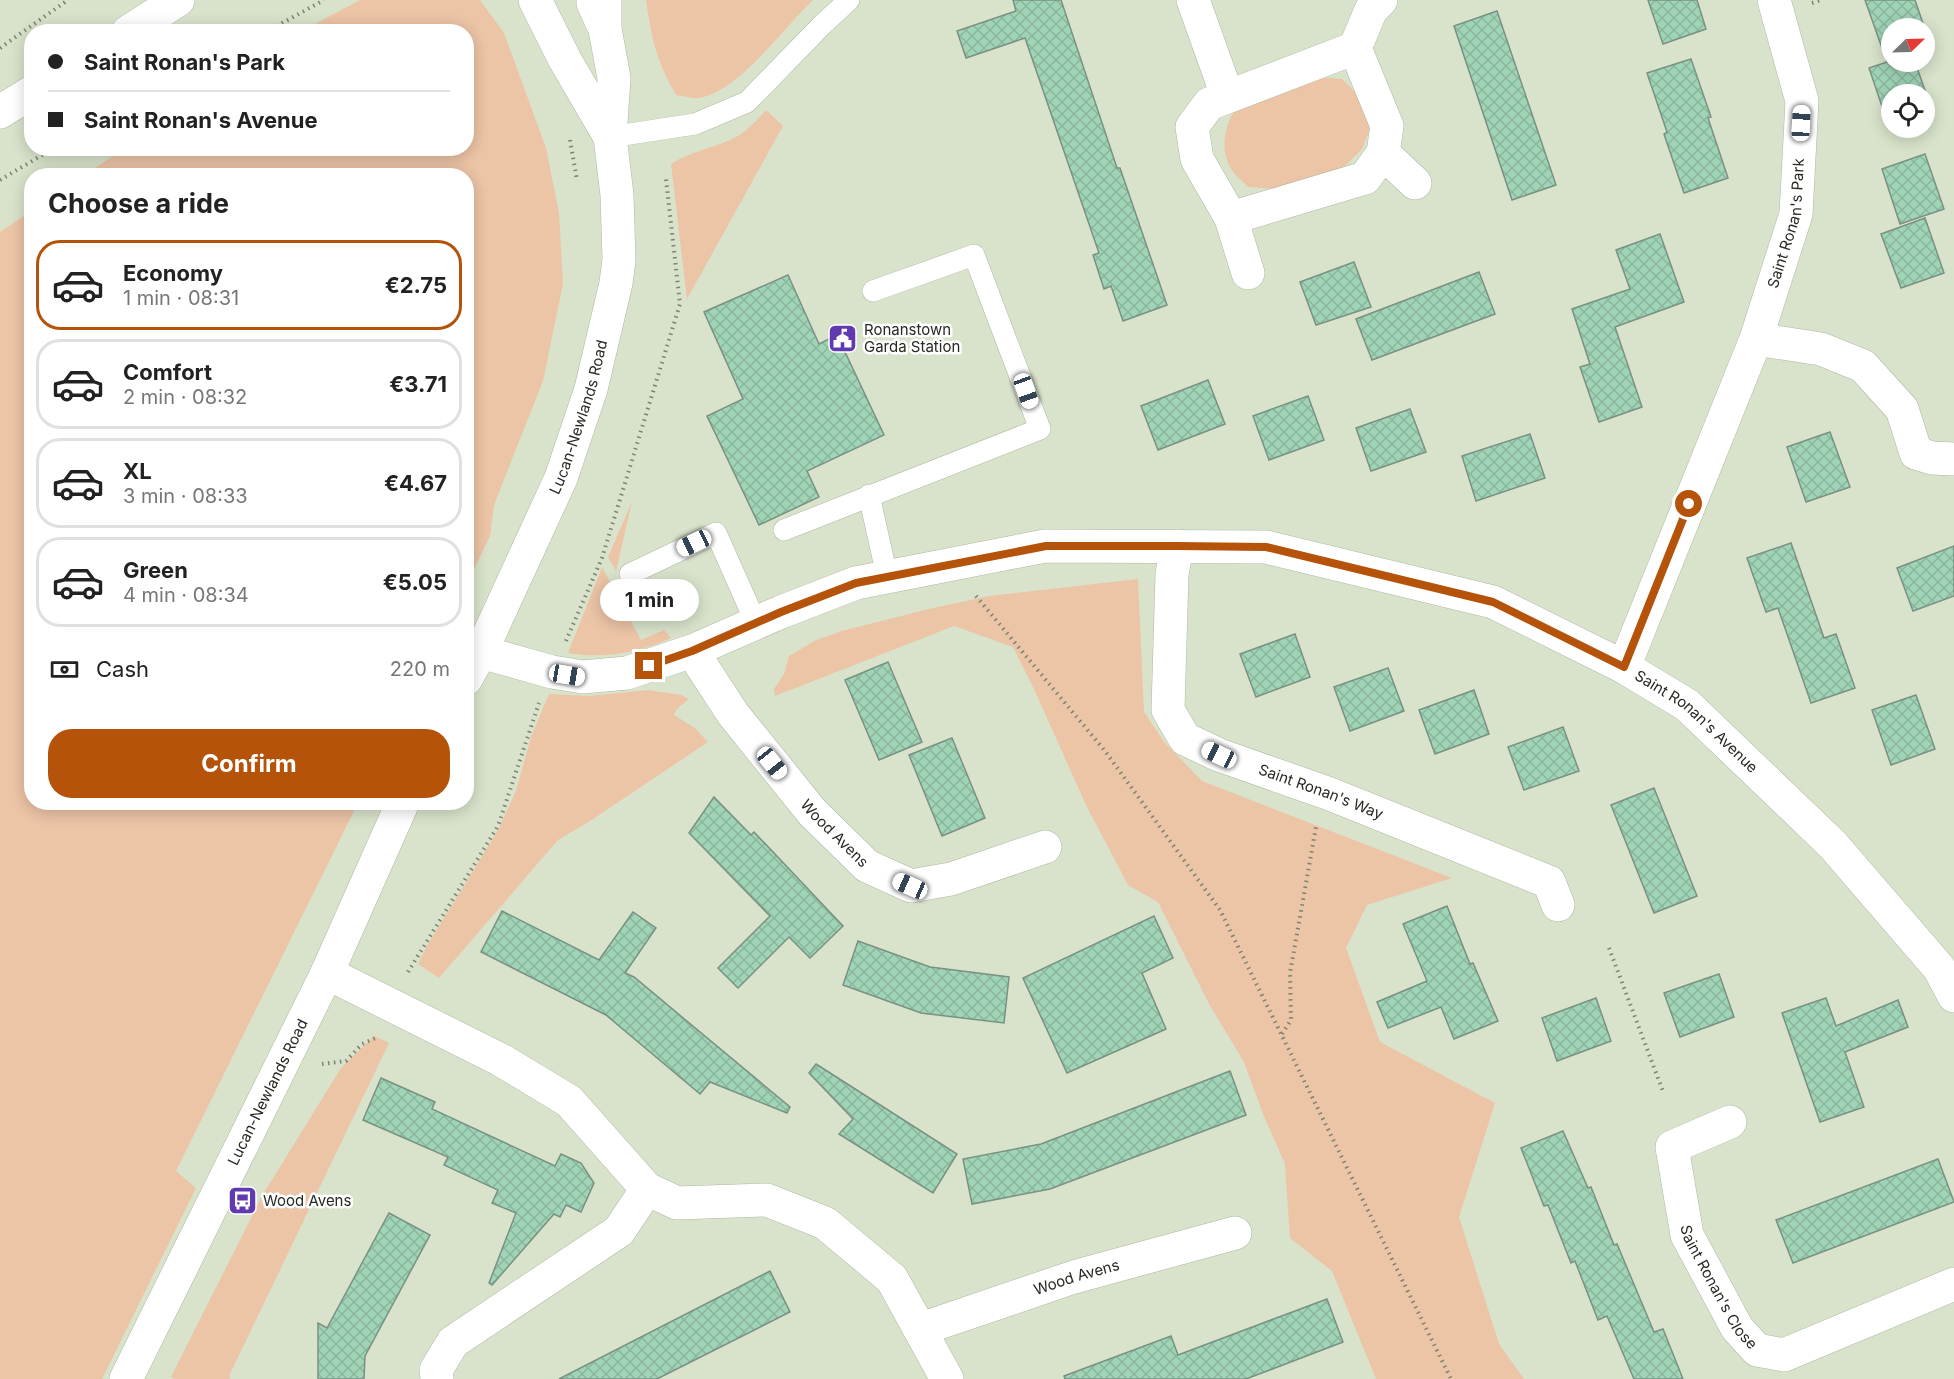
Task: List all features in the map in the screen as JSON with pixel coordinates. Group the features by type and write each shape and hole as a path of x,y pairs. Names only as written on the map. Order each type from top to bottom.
{"street":[{"path":"138,24 165,0"},
{"path":"140,24 178,0"},
{"name":"Lucan-Newlands Road","path":"535,0 565,60 610,137"},
{"name":"Lucan-Newlands Road","path":"474,665 561,478 591,389 619,260 617,195 610,137 614,78 605,15 592,0"},
{"path":"1193,0 1227,95"},
{"path":"1231,218 1365,178 1383,153 1387,126 1355,48 1371,10 1381,0"},
{"name":"Saint Ronan's Park","path":"1624,667 1756,339 1796,214 1802,101 1774,0"},
{"path":"1248,273 1231,218 1197,159 1192,127 1209,104 1227,95 1355,48"},
{"path":"0,112 24,97"},
{"path":"1383,153 1415,183"},
{"path":"1756,339 1821,349 1863,366 1902,409 1916,453 1932,458 1954,459"},
{"name":"Saint Ronan's Avenue","path":"474,665 583,677 627,673 692,651 856,583 1046,546 1266,547 1493,602 1624,667 1687,705 1833,845 1949,973"},
{"name":"Saint Ronan's Way","path":"1177,546 1172,574 1168,710 1185,740 1219,755 1330,794 1550,882 1558,905"},
{"name":"Wood Avens","path":"692,651 733,714 812,812 867,866 910,886 951,879 1045,847"},
{"name":"Lucan-Newlands Road","path":"126,1379 327,973 398,810"},
{"path":"327,973 501,1060 569,1101 647,1189 677,1203 767,1200 825,1223 892,1279 947,1379"},
{"name":"Saint Ronan's Close","path":"1730,1122 1672,1147 1687,1235 1737,1328 1757,1350 1784,1355 1954,1284"},
{"path":"437,1379 436,1370 453,1342 619,1231 647,1189"},
{"name":"Wood Avens","path":"921,1329 1074,1277 1235,1233"}],"lane":[{"path":"610,137 694,124 747,102 849,0"},
{"path":"784,530 1040,429 974,255 873,291"},
{"path":"869,495 886,576"},
{"path":"630,574 716,533 756,623"}],"path":[{"path":"34,24 68,0"},
{"path":"280,24 324,0"},
{"path":"1812,3 1821,0"},
{"path":"0,48 24,31"},
{"path":"569,136 579,189"},
{"path":"0,180 40,156"},
{"path":"408,972 498,826 544,690 602,558 680,304 666,178"},
{"path":"976,596 1105,751 1220,910 1451,1379"},
{"path":"1282,1034 1291,1020 1290,974 1304,884 1317,823"},
{"path":"1609,948 1664,1094"},
{"path":"346,1061 362,1044 381,1036"}],"shaded area":[{"path":"360,0 480,0 504,33 546,148 559,213 563,284 543,381 494,505 490,536 474,569 474,168 95,168 113,156 474,156 474,24 315,24"},
{"path":"646,0 813,0 745,72 714,93 696,98 676,95 669,83 656,49"},
{"path":"1316,77 1342,79 1362,99 1371,126 1362,149 1342,169 1275,189 1248,187 1232,171 1225,154 1226,132 1234,111"},
{"path":"766,110 783,126 687,299 671,164 687,155 738,136"},
{"path":"24,216 24,810 355,810 176,1171 196,1188 102,1379 0,1379 0,232"},
{"path":"632,502 616,571 608,557"},
{"path":"602,567 641,640 664,630 671,638 646,648 608,655 568,653"},
{"path":"1138,579 1144,712 1165,743 1202,781 1452,878 1367,905 1346,948 1380,1042 1495,1103 1459,1217 1499,1344 1524,1379 1376,1379 1332,1271 1290,1238 1285,1164 1244,1062 1209,1004 1158,902 1128,885 1086,805 1013,647 954,626 775,696 774,689 784,674 789,656 816,640 842,631 989,596"},
{"path":"648,690 681,695 689,699 677,709 674,715 695,728 708,742 558,840 439,978 418,964 497,832 516,791 531,737 549,694 590,696"},
{"path":"374,1036 389,1043 229,1376 230,1379 175,1379 171,1377 262,1196 341,1068"}],"building":[{"path":"1013,0 1061,0 1117,168 1120,168 1167,305 1123,321 1111,286 1104,289 1093,255 1099,253 1025,38 966,58 957,31 1016,11"},
{"path":"1648,0 1697,0 1706,29 1663,44"},
{"path":"1865,0 1915,0 1921,18 1881,18 1881,45"},
{"path":"1497,11 1556,185 1512,200 1454,26"},
{"path":"1691,59 1711,117 1708,118 1728,178 1684,193 1647,73"},
{"path":"1881,64 1881,72 1919,72 1923,84 1881,84 1881,103 1869,68"},
{"path":"1925,154 1944,209 1900,224 1882,169"},
{"path":"1925,218 1944,273 1901,288 1881,234"},
{"path":"1660,234 1684,302 1615,327 1642,407 1599,422 1580,367 1590,364 1572,309 1630,289 1616,250"},
{"path":"1354,262 1371,307 1316,325 1300,282"},
{"path":"1479,272 1495,314 1372,360 1356,319"},
{"path":"788,275 819,344 837,335 884,435 807,471 819,497 759,525 707,416 743,399 704,312"},
{"path":"1208,380 1225,424 1158,450 1141,406"},
{"path":"1308,396 1324,440 1269,460 1253,416"},
{"path":"1410,409 1426,452 1371,471 1356,428"},
{"path":"1830,432 1850,487 1806,502 1787,447"},
{"path":"1530,434 1545,478 1476,501 1462,456"},
{"path":"1791,543 1824,638 1836,634 1855,688 1811,703 1778,608 1766,612 1747,558"},
{"path":"1954,546 1954,596 1913,611 1897,568"},
{"path":"1295,634 1310,677 1256,697 1240,654"},
{"path":"888,662 922,742 879,760 845,680"},
{"path":"1388,668 1404,711 1350,731 1334,687"},
{"path":"1474,690 1489,734 1435,754 1419,710"},
{"path":"1916,695 1935,749 1891,765 1872,710"},
{"path":"1563,727 1579,771 1524,790 1508,747"},
{"path":"952,738 985,818 942,836 909,755"},
{"path":"1654,788 1697,896 1654,913 1611,805"},
{"path":"714,797 751,835 754,832 843,926 810,958 789,937 738,988 718,968 770,916 689,833"},
{"path":"1447,906 1470,964 1473,963 1498,1021 1454,1039 1441,1007 1388,1028 1377,1002 1427,981 1403,924"},
{"path":"502,911 599,960 633,912 656,928 625,973 634,977 790,1107 787,1113 710,1082 700,1094 606,1015 481,952"},
{"path":"1154,916 1173,958 1142,973 1166,1029 1067,1073 1023,978"},
{"path":"858,941 930,967 1009,977 1004,1023 921,1013 843,985"},
{"path":"1719,974 1734,1017 1680,1037 1664,993"},
{"path":"1596,998 1611,1041 1557,1061 1542,1018"},
{"path":"1826,998 1836,1026 1898,1000 1908,1027 1845,1052 1864,1107 1820,1122 1782,1013"},
{"path":"816,1064 957,1154 933,1193 839,1134 853,1119 809,1073"},
{"path":"1230,1071 1246,1115 1050,1189 972,1204 963,1159 1041,1144"},
{"path":"381,1078 435,1102 432,1109 555,1166 561,1154 581,1163 594,1183 581,1212 566,1205 560,1217 554,1214 492,1285 489,1283 516,1213 492,1203 498,1190 444,1165 448,1157 363,1120"},
{"path":"1563,1131 1588,1188 1591,1187 1614,1245 1617,1244 1654,1332 1663,1329 1683,1379 1634,1379 1607,1316 1598,1320 1575,1261 1571,1263 1548,1205 1544,1206 1521,1148"},
{"path":"1938,1159 1954,1202 1793,1263 1776,1220"},
{"path":"389,1213 430,1235 365,1356 364,1379 318,1379 318,1323 327,1328"},
{"path":"770,1271 790,1312 657,1379 559,1379"},
{"path":"1327,1299 1343,1342 1246,1379 1065,1379 1064,1376 1171,1336 1178,1355"}],"place":[{"name":"Ronanstown Garda Station","path":"843,339"},
{"name":"Wood Avens","path":"242,1201"}],"route":[{"path":"649,666 692,651 781,612 856,583 1046,546 1177,546 1266,547 1493,602 1624,667 1689,504"}]}
